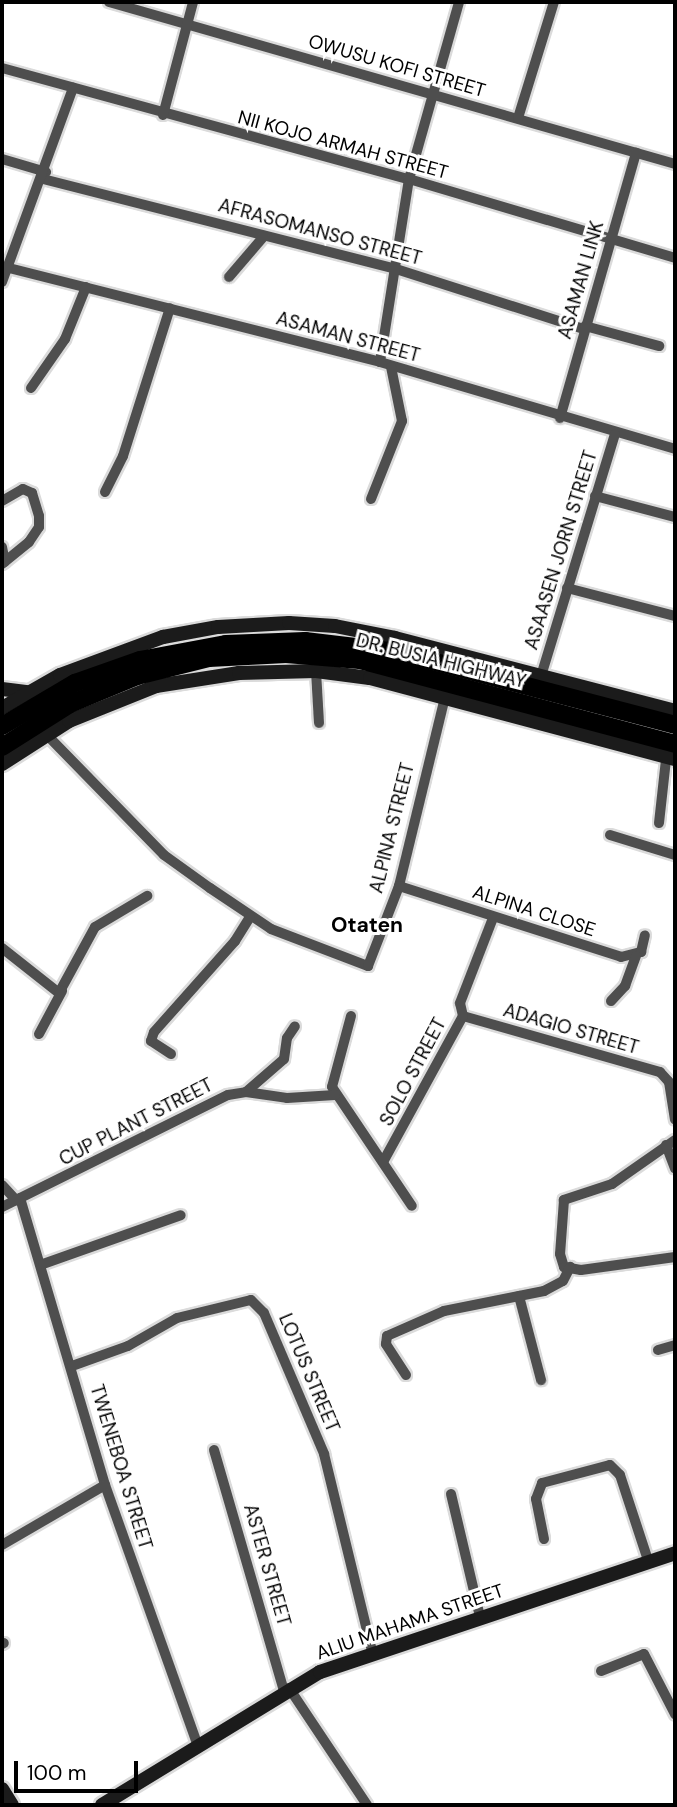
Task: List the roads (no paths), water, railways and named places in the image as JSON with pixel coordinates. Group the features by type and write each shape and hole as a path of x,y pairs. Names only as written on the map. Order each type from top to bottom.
{"highway":[{"name":"DR. BUSIA HIGHWAY","path":"10,713 96,675 188,649 307,632 397,652 675,726"},
{"name":"DR. BUSIA HIGHWAY","path":"10,713 162,668 232,656 286,654 360,660 479,692 671,751"},
{"path":"479,692 488,710"},
{"name":"DR. BUSIA HIGHWAY","path":"2,747 10,713"},
{"path":"2,734 10,713"}],"street":[{"name":"OWUSU KOFI STREET","path":"109,2 675,164"},
{"path":"163,115 193,2"},
{"path":"380,362 410,179 459,2"},
{"path":"518,118 554,2"},
{"name":"NII KOJO ARMAH STREET","path":"2,68 163,115 410,179 675,258"},
{"path":"2,282 44,176 73,88"},
{"name":"ASAMAN LINK","path":"560,418 636,153"},
{"name":"AFRASOMANSO STREET","path":"2,159 44,176 396,269 585,328 659,346"},
{"path":"229,277 264,236"},
{"name":"ASAMAN STREET","path":"9,268 380,362 614,434 675,449"},
{"path":"32,388 65,339 86,287"},
{"path":"105,492 123,456 170,308"},
{"path":"370,499 402,421 391,367"},
{"name":"ASAASEN JORN STREET","path":"541,676 614,434"},
{"path":"2,501 23,489 32,493 39,516 39,527 29,542 4,563"},
{"path":"595,496 675,517"},
{"path":"2,547 4,563"},
{"path":"567,588 675,616"},
{"name":"DR. BUSIA HIGHWAY","path":"10,713 29,692 110,654 163,637 218,627 382,636 675,711"},
{"path":"316,671 319,723"},
{"name":"DR. BUSIA HIGHWAY","path":"2,764 47,734 101,704 156,686 239,673 316,671 370,678 488,710 671,751"},
{"path":"2,689 29,692"},
{"name":"ALPINA STREET","path":"250,918 310,946 368,966 399,886 445,697"},
{"path":"47,734 164,855 250,918 235,941 154,1032 151,1041 171,1054"},
{"path":"659,824 671,751"},
{"path":"610,835 675,855"},
{"name":"ALPINA CLOSE","path":"399,886 615,956 636,956"},
{"path":"39,1034 94,927 146,896"},
{"name":"SOLO STREET","path":"383,1162 463,1016 460,1003 494,918"},
{"path":"611,1000 625,986 636,956 645,943 645,934"},
{"path":"2,948 56,992 62,991"},
{"path":"351,1016 333,1080 335,1095 412,1206"},
{"name":"ADAGIO STREET","path":"463,1016 660,1072 669,1082 675,1120"},
{"name":"CUP PLANT STREET","path":"2,1207 228,1095 246,1092 284,1059 287,1038 295,1026"},
{"path":"246,1092 287,1098 335,1095"},
{"path":"675,1168 671,1142 612,1184 564,1200 561,1263 570,1267 675,1257"},
{"path":"2,1185 18,1199"},
{"name":"TWENEBOA STREET","path":"18,1199 43,1264 105,1485 197,1744"},
{"path":"43,1264 181,1215"},
{"path":"406,1375 386,1344 387,1336 444,1311 557,1286 570,1267"},
{"path":"519,1296 541,1380"},
{"name":"LOTUS STREET","path":"72,1366 128,1346 177,1318 251,1300 264,1313 324,1454 372,1651"},
{"path":"658,1350 675,1345"},
{"name":"ASTER STREET","path":"215,1450 287,1690 367,1805"},
{"path":"544,1539 536,1499 542,1483 601,1464 617,1470 649,1563"},
{"path":"2,1543 105,1485"},
{"path":"451,1494 480,1617"},
{"name":"ALIU MAHAMA STREET","path":"102,1805 287,1690 372,1651 675,1553"},
{"path":"601,1671 644,1654 675,1714"},
{"path":"2,1790 12,1805"}],"district":[{"name":"Otaten","path":"367,925"}]}
